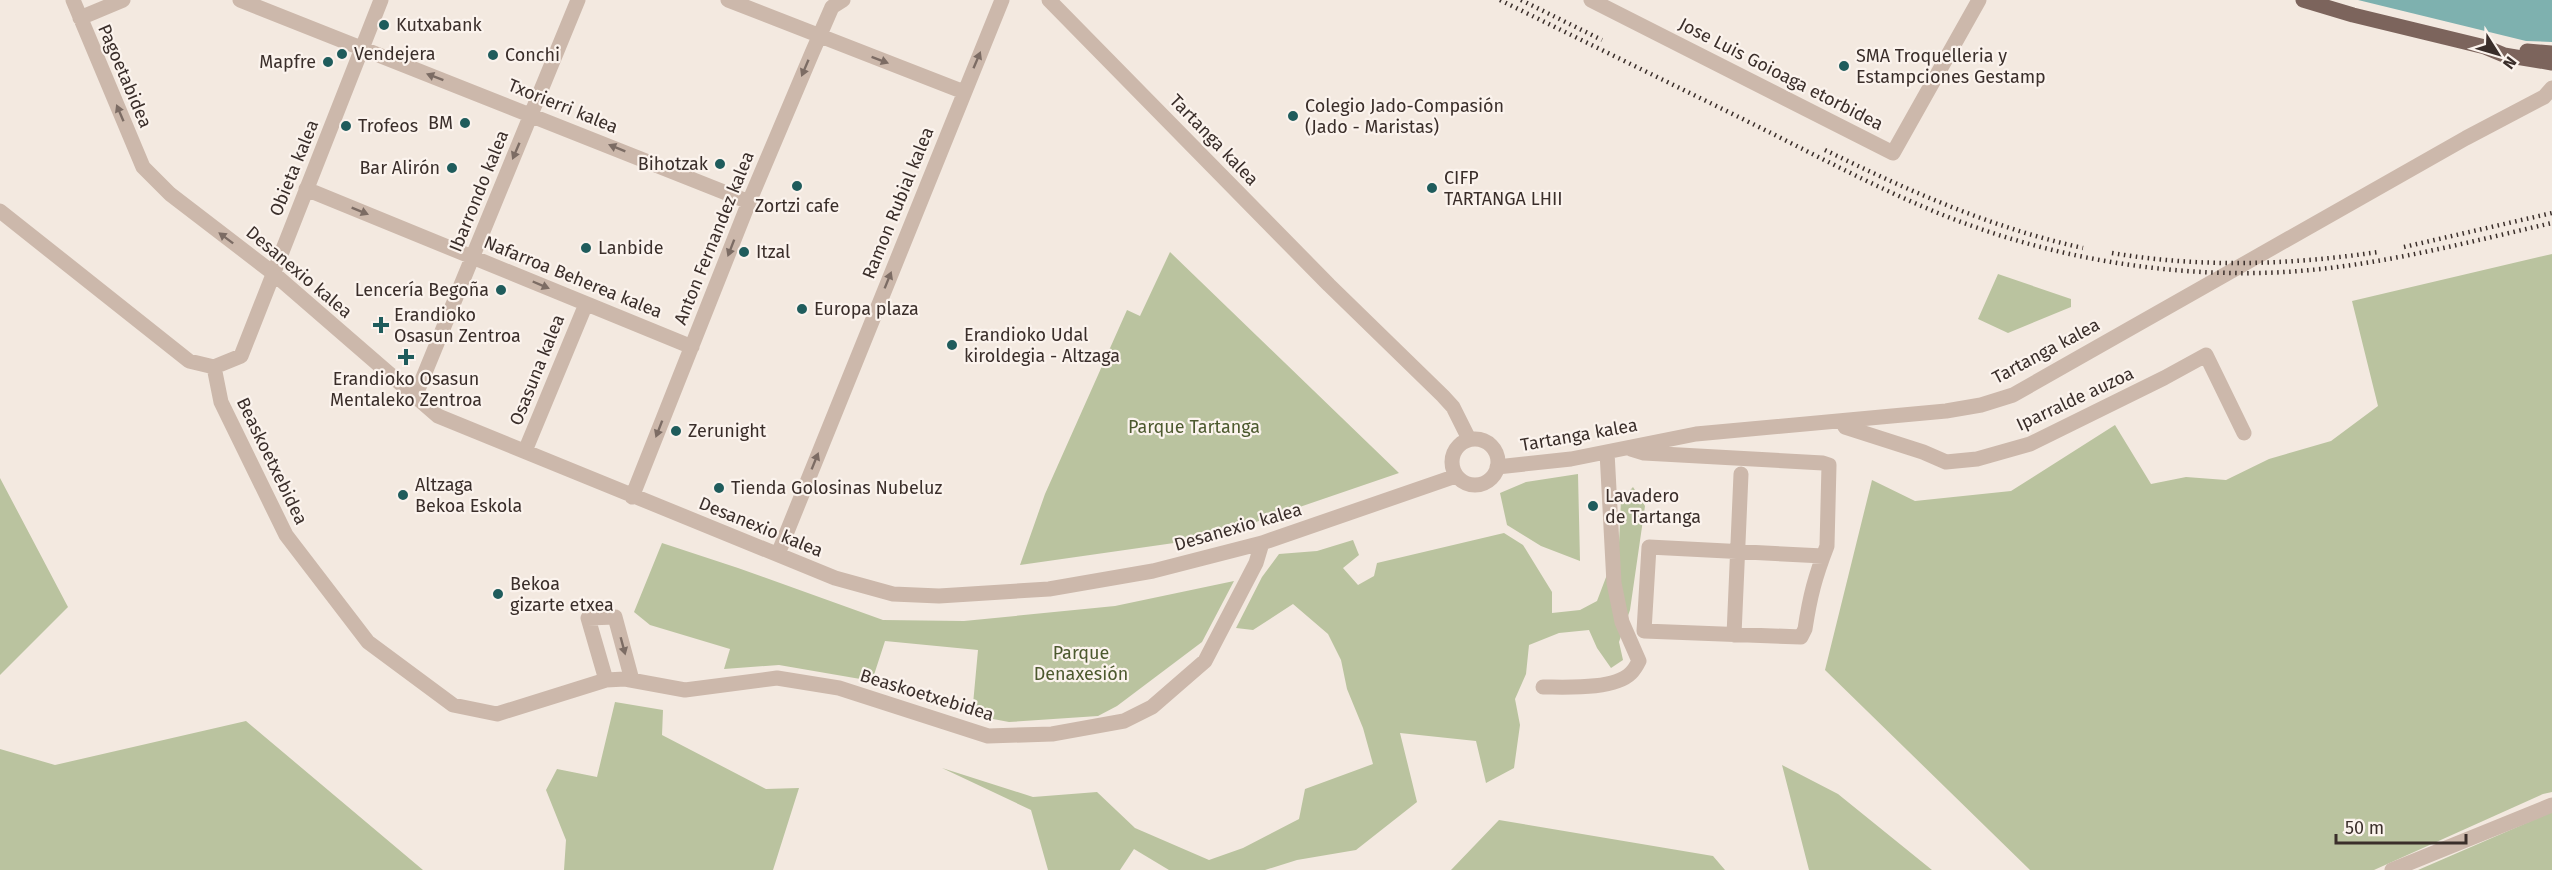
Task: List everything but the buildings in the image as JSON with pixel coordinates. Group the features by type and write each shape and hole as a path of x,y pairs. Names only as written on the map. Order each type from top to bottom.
{"main road":[{"path":"2303,0 2353,15 2485,47 2504,55 2552,63"},
{"path":"2485,47 2552,52"}],"street":[{"name":"Pagoetabidea","path":"73,0 143,167"},
{"path":"80,18 123,0"},
{"name":"Txorierri kalea","path":"240,0 257,3 362,49 749,202"},
{"name":"Obieta kalea","path":"214,366 241,356 381,0"},
{"name":"Ibarrondo kalea","path":"415,397 578,0"},
{"path":"728,0 964,92"},
{"name":"Anton Fernandez kalea","path":"632,497 749,202 819,36 832,7 843,0"},
{"name":"Ramon Rubial kalea","path":"778,554 1002,0"},
{"name":"Tartanga kalea","path":"1049,0 1329,285 1448,401 1469,440"},
{"name":"Jose Luis Goioaga etorbidea","path":"1591,0 1893,153 1979,0"},
{"name":"Tartanga kalea","path":"1497,467 1529,465 1696,434 1946,411 1981,405 2013,394 2466,138 2544,97 2552,88"},
{"name":"Desanexio kalea","path":"143,167 170,194 273,273 438,416 835,578 884,592 939,596 1049,589 1153,571 1262,543 1456,476"},
{"name":"Nafarroa Beherea kalea","path":"306,189 692,347"},
{"path":"0,211 189,361 214,366"},
{"name":"Osasuna kalea","path":"525,451 586,304"},
{"name":"Iparralde auzoa","path":"1842,421 1845,427 1923,452 1946,462 1977,459 2030,444 2206,355 2244,433"},
{"name":"Beaskoetxebidea","path":"214,366 221,402 286,535 368,642 453,705 497,714 606,680 632,680 685,690 777,678 829,686 988,736 1052,734 1124,721 1152,707 1205,661 1256,563 1262,543"},
{"path":"1477,439 1491,446 1496,452 1497,467 1490,480 1483,484 1468,484 1456,476 1452,461 1453,454 1462,442 1477,439"},
{"path":"1628,447 1644,453 1829,465 1827,546 1823,556 1814,578 1805,629 1801,637 1644,631 1649,548 1823,556"},
{"path":"1543,687 1580,687 1616,681 1630,674 1639,661 1622,622 1614,583 1607,452"},
{"path":"1734,635 1741,474"},
{"path":"606,680 588,618 615,617 632,680"},
{"path":"2392,870 2552,805"}],"green space":[{"name":"Parque Tartanga","path":"1170,252 1399,473 1209,538 1020,565 1045,494 1127,310 1140,316"},
{"path":"2552,254 2552,792 2374,870 2030,870 1825,670 1872,480 1915,501 2011,491 2115,425 2151,484 2186,477 2226,480 2269,459 2331,441 2378,406 2352,301"},
{"path":"1998,274 2071,299 2071,307 2008,333 1978,319"},
{"path":"1578,474 1580,561 1541,546 1507,525 1500,493 1526,482"},
{"path":"0,478 68,607 0,675"},
{"path":"1633,487 1645,506 1630,610 1619,642 1623,660 1611,668 1597,648 1589,630 1559,633 1529,645 1526,674 1515,699 1520,725 1514,768 1486,783 1476,741 1400,733 1417,802 1356,850 1297,860 1265,870 1169,870 1134,849 1120,870 1048,870 1031,810 942,768 1033,797 1097,792 1135,828 1209,860 1243,848 1299,819 1305,789 1373,764 1363,728 1347,689 1341,660 1328,634 1293,604 1253,630 1236,628 1262,577 1279,554 1317,551 1353,540 1359,555 1343,568 1358,585 1374,576 1377,563 1504,533 1523,545 1552,592 1552,613 1580,610 1597,601 1619,543 1621,500"},
{"name":"Parque Denaxesión","path":"662,543 883,620 964,621 1115,606 1234,581 1202,642 1117,706 1098,716 1009,722 972,715 978,650 885,641 872,681 779,665 724,669 730,649 650,625 634,612"},
{"path":"615,702 663,710 662,735 766,789 799,788 773,870 564,870 566,840 546,790 557,769 597,777"},
{"path":"246,721 423,870 0,870 0,749 55,765"},
{"path":"1782,765 1838,794 1932,870 1809,870"},
{"path":"2552,812 2552,870 2418,870"},
{"path":"1499,820 1713,856 1725,870 1451,870"}],"water":[{"path":"2358,0 2552,0 2552,42 2526,41"}],"railway":[{"path":"1500,0 1897,195 1981,229 2098,260 2219,273 2297,271 2407,256 2552,223"},
{"path":"1521,0 1602,40"},
{"path":"1825,150 1951,207 2016,230 2083,248"},
{"path":"2404,247 2552,213"},
{"path":"2112,253 2178,261 2245,263 2312,260 2378,252"}],"place":[{"name":"Kutxabank","path":"384,25"},
{"name":"Vendejera","path":"342,54"},
{"name":"Conchi","path":"493,55"},
{"name":"Mapfre","path":"328,62"},
{"name":"SMA Troquelleria y Estampciones Gestamp","path":"1844,66"},
{"name":"Colegio Jado-Compasión (Jado - Maristas)","path":"1293,116"},
{"name":"BM","path":"465,123"},
{"name":"Trofeos","path":"346,126"},
{"name":"Bihotzak","path":"720,164"},
{"name":"Bar Alirón","path":"452,168"},
{"name":"Zortzi cafe","path":"797,186"},
{"name":"CIFP TARTANGA LHII","path":"1432,188"},
{"name":"Lanbide","path":"586,248"},
{"name":"Itzal","path":"744,252"},
{"name":"Lencería Begoña","path":"501,290"},
{"name":"Europa plaza","path":"802,309"},
{"name":"Erandioko Osasun Zentroa","path":"381,325"},
{"name":"Erandioko Udal kiroldegia - Altzaga","path":"952,345"},
{"name":"Erandioko Osasun Mentaleko Zentroa","path":"406,357"},
{"name":"Zerunight","path":"676,431"},
{"name":"Tienda Golosinas Nubeluz","path":"719,488"},
{"name":"Altzaga Bekoa Eskola","path":"403,495"},
{"name":"Lavadero de Tartanga","path":"1593,506"},
{"name":"Bekoa gizarte etxea","path":"498,594"}]}
